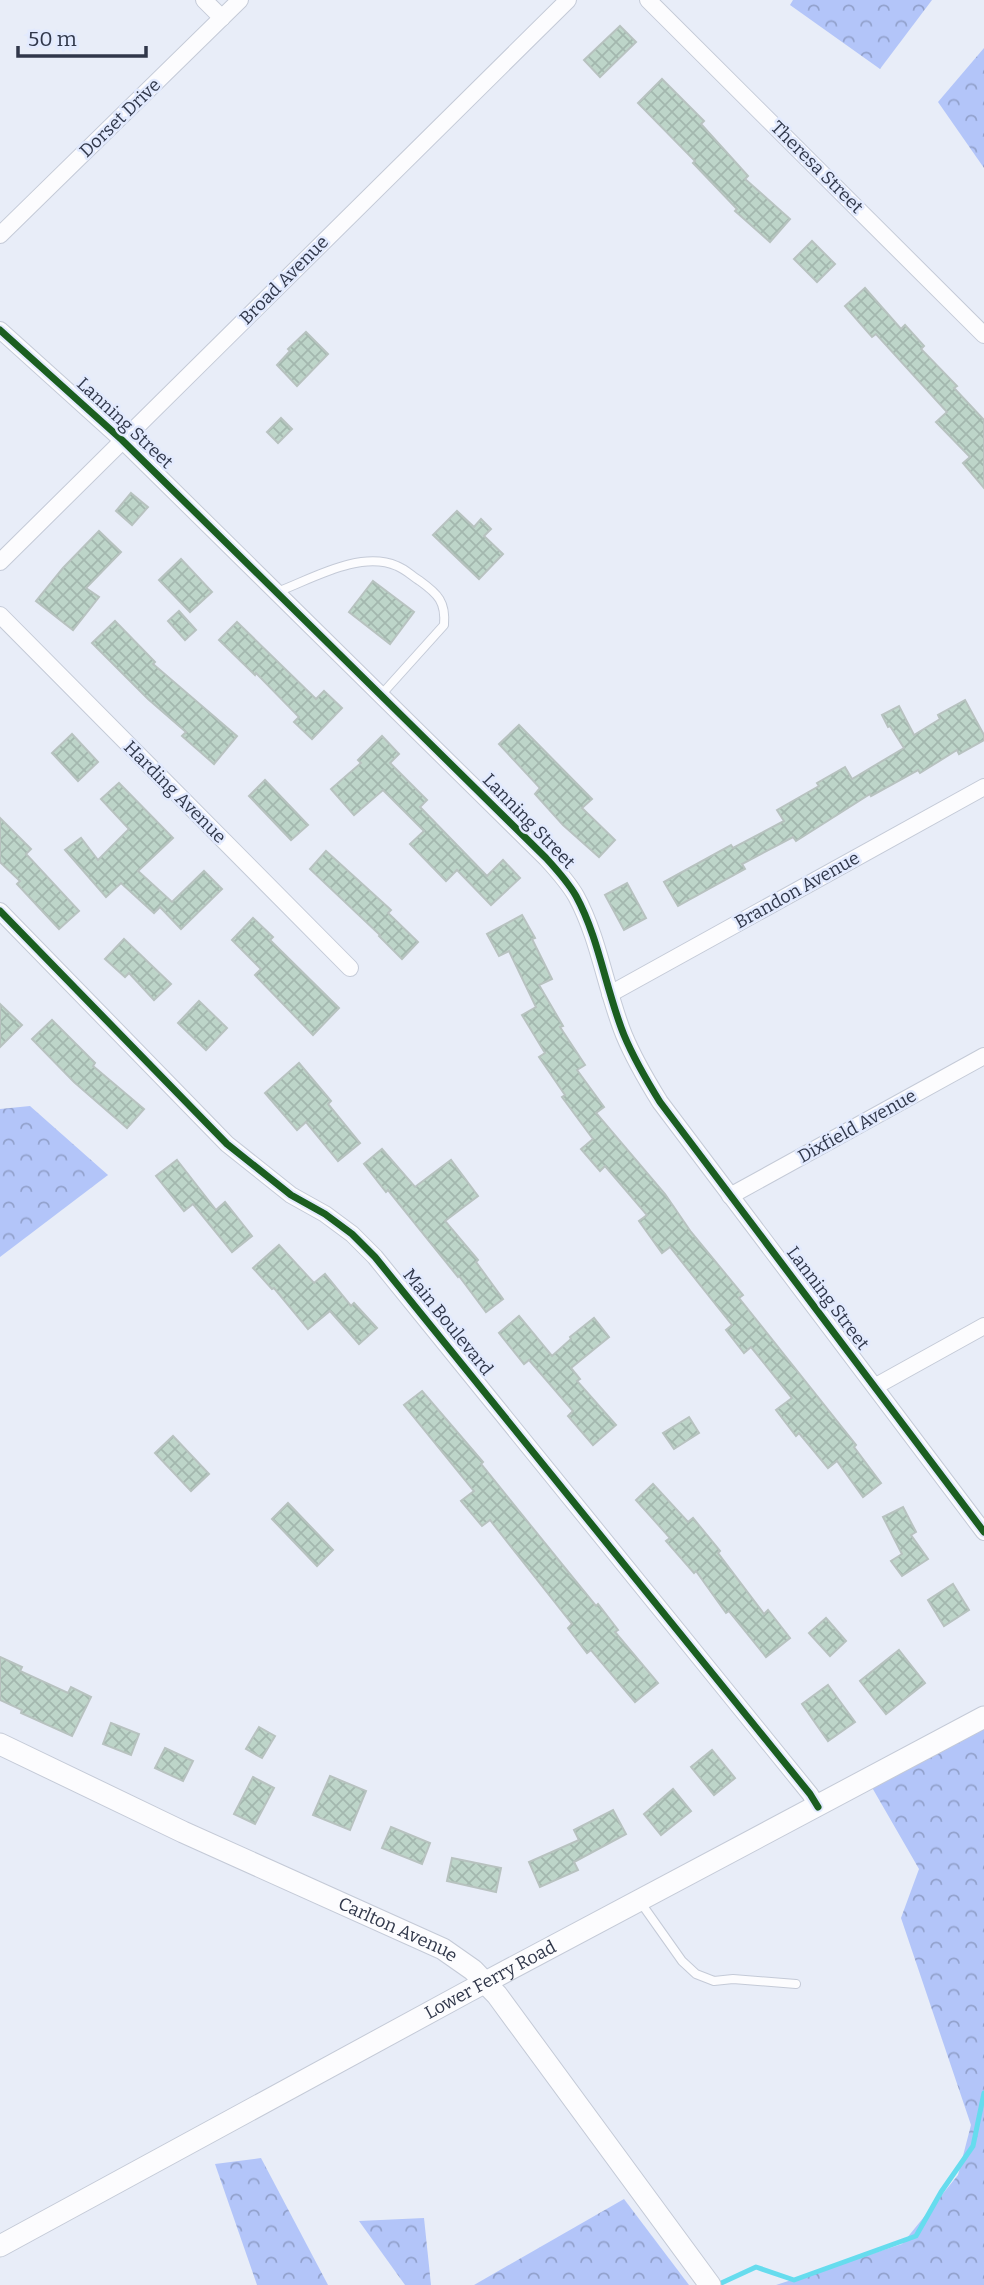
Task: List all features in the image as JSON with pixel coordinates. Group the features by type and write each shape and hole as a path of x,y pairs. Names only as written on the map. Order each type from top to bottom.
{"street":[{"path":"204,0 222,18"},
{"name":"Dorset Drive","path":"0,235 240,0"},
{"name":"Broad Avenue","path":"0,562 568,0"},
{"name":"Theresa Street","path":"648,0 984,335"},
{"name":"Lanning Street","path":"0,330 122,440 562,876 576,896 586,919 624,1035 660,1102 984,1532"},
{"name":"Harding Avenue","path":"0,615 350,968"},
{"name":"Brandon Avenue","path":"610,994 984,787"},
{"name":"Main Boulevard","path":"0,911 227,1144 291,1195 325,1214 352,1234 375,1257 818,1807"},
{"name":"Dixfield Avenue","path":"730,1196 984,1056"},
{"path":"876,1386 984,1326"},
{"name":"Lower Ferry Road","path":"0,2246 485,1982 984,1717"},
{"name":"Carlton Avenue","path":"0,1744 172,1827 443,1949 461,1960 497,1995 710,2285"}],"lane":[{"path":"277,592 357,561 378,561 398,566 435,592 445,611 444,625 381,695"},
{"path":"639,1900 682,1961 696,1974 714,1982 733,1979 796,1984"}],"green space":[{"path":"793,0 932,0 880,69 790,5"},
{"path":"984,48 984,168 938,102"},
{"path":"30,1106 108,1175 0,1257 0,1109"},
{"path":"984,1727 984,2285 776,2285 902,2244 958,2175 971,2125 901,1918 919,1869 870,1784"},
{"path":"261,2158 328,2285 257,2285 215,2164"},
{"path":"624,2199 689,2285 474,2285"},
{"path":"424,2218 431,2285 405,2285 359,2221"}],"building":[{"path":"620,26 636,42 600,77 584,60"},
{"path":"662,79 704,121 701,124 748,176 745,179 790,219 770,242 735,211 737,209 693,163 695,161 638,103"},
{"path":"812,241 835,264 817,282 794,259"},
{"path":"865,288 901,329 905,325 924,346 921,349 957,386 954,388 984,420 984,488 963,463 970,457 936,422 947,412 876,334 872,337 845,306"},
{"path":"306,332 328,354 297,386 277,365 290,351 288,349"},
{"path":"281,418 292,429 278,443 267,432"},
{"path":"131,493 148,507 132,525 116,511"},
{"path":"457,511 474,527 481,519 491,529 484,536 503,554 479,579 433,535"},
{"path":"99,531 121,552 86,588 99,597 73,630 36,601"},
{"path":"181,559 212,592 190,612 159,580"},
{"path":"373,581 414,612 390,644 349,612"},
{"path":"179,611 196,630 185,640 168,621"},
{"path":"115,621 155,662 153,664 237,736 214,764 182,736 186,732 148,699 92,643"},
{"path":"237,622 316,699 324,691 342,708 312,739 294,722 299,717 219,640"},
{"path":"965,700 984,735 984,740 959,754 957,750 920,773 918,770 871,796 870,794 796,841 793,837 742,864 745,869 678,906 664,882 731,845 733,848 784,821 777,810 819,786 817,783 845,767 852,779 904,748 882,715 899,706 914,735 940,719 938,715"},
{"path":"519,725 592,799 582,808 615,840 599,857 563,825 535,794 540,788 499,744"},
{"path":"72,734 98,762 78,781 52,753"},
{"path":"382,736 399,754 390,763 427,800 420,807 487,876 503,860 520,878 491,905 457,870 446,881 410,844 424,831 383,790 354,815 331,789 361,763 358,760"},
{"path":"265,780 308,825 291,840 249,796"},
{"path":"119,783 173,838 138,871 172,902 204,871 222,889 181,929 160,907 154,913 121,883 106,897 65,850 81,838 98,860 129,829 101,799"},
{"path":"0,818 31,849 26,854 79,911 59,929 17,884 20,881 0,862"},
{"path":"326,851 391,910 388,913 418,942 402,959 310,869"},
{"path":"627,883 646,918 624,930 605,895"},
{"path":"522,915 552,979 539,985 563,1026 560,1027 585,1065 577,1070 604,1107 596,1113 665,1194 691,1232 743,1295 739,1298 856,1445 854,1447 881,1483 863,1497 837,1461 828,1468 799,1433 796,1436 776,1410 792,1398 751,1347 744,1353 726,1330 732,1325 670,1247 662,1253 639,1221 647,1215 605,1166 600,1171 581,1149 593,1139 562,1097 565,1095 539,1057 545,1053 522,1015 536,1007 509,951 499,956 487,934"},
{"path":"253,918 273,937 270,940 339,1008 313,1035 255,975 261,969 232,940"},
{"path":"124,939 171,984 154,1000 129,973 125,977 105,959"},
{"path":"199,1001 227,1028 206,1050 178,1023"},
{"path":"0,1004 22,1025 0,1047"},
{"path":"52,1020 95,1063 93,1066 144,1109 127,1128 74,1082 32,1039"},
{"path":"299,1063 331,1101 328,1104 360,1143 338,1161 306,1122 297,1130 265,1093"},
{"path":"382,1149 415,1187 451,1160 478,1196 445,1221 478,1260 476,1262 503,1299 486,1312 364,1164"},
{"path":"177,1160 216,1210 225,1202 252,1236 232,1252 193,1204 184,1211 156,1176"},
{"path":"279,1245 314,1283 325,1274 351,1306 354,1303 377,1328 359,1344 330,1311 308,1329 274,1288 272,1289 253,1268"},
{"path":"519,1316 552,1356 594,1318 609,1337 571,1368 580,1379 577,1381 616,1425 593,1445 568,1416 573,1411 529,1360 524,1364 499,1333"},
{"path":"422,1391 483,1462 481,1464 596,1606 598,1604 618,1630 615,1632 658,1683 635,1702 591,1650 587,1653 568,1628 572,1624 490,1520 482,1526 461,1501 474,1491 404,1405"},
{"path":"689,1417 699,1433 674,1449 663,1433"},
{"path":"173,1436 209,1474 191,1491 155,1453"},
{"path":"653,1484 688,1522 693,1518 764,1614 768,1610 790,1638 766,1657 729,1611 726,1613 696,1571 694,1573 666,1541 670,1538 636,1500"},
{"path":"288,1503 333,1550 317,1566 272,1519"},
{"path":"903,1507 916,1532 911,1535 928,1559 902,1576 891,1561 902,1554 883,1517"},
{"path":"953,1584 969,1610 944,1626 928,1600"},
{"path":"826,1618 846,1641 830,1656 809,1633"},
{"path":"899,1650 925,1683 886,1714 860,1681"},
{"path":"0,1657 22,1667 20,1671 68,1693 71,1687 91,1697 72,1736 21,1713 22,1710 0,1700"},
{"path":"828,1685 855,1722 828,1741 802,1704"},
{"path":"111,1723 139,1734 131,1755 103,1744"},
{"path":"259,1727 275,1736 262,1758 246,1749"},
{"path":"165,1748 193,1761 183,1781 155,1768"},
{"path":"712,1750 735,1778 714,1795 691,1767"},
{"path":"330,1776 366,1791 350,1830 313,1815"},
{"path":"253,1777 274,1788 255,1824 234,1814"},
{"path":"673,1789 691,1811 661,1835 644,1814"},
{"path":"613,1810 626,1834 574,1862 578,1870 540,1887 529,1862 579,1840 574,1830"},
{"path":"391,1827 430,1843 422,1864 382,1848"},
{"path":"452,1858 501,1868 496,1892 447,1881"}],"waterway":[{"path":"717,2285 756,2267 794,2280 916,2236 941,2192 973,2146 984,2093"}],"cycle path":[{"path":"0,330 122,440 562,876 576,896 591,929 624,1035 660,1102 984,1532"},
{"path":"0,911 227,1144 291,1195 325,1214 352,1234 375,1257 818,1807"}]}
